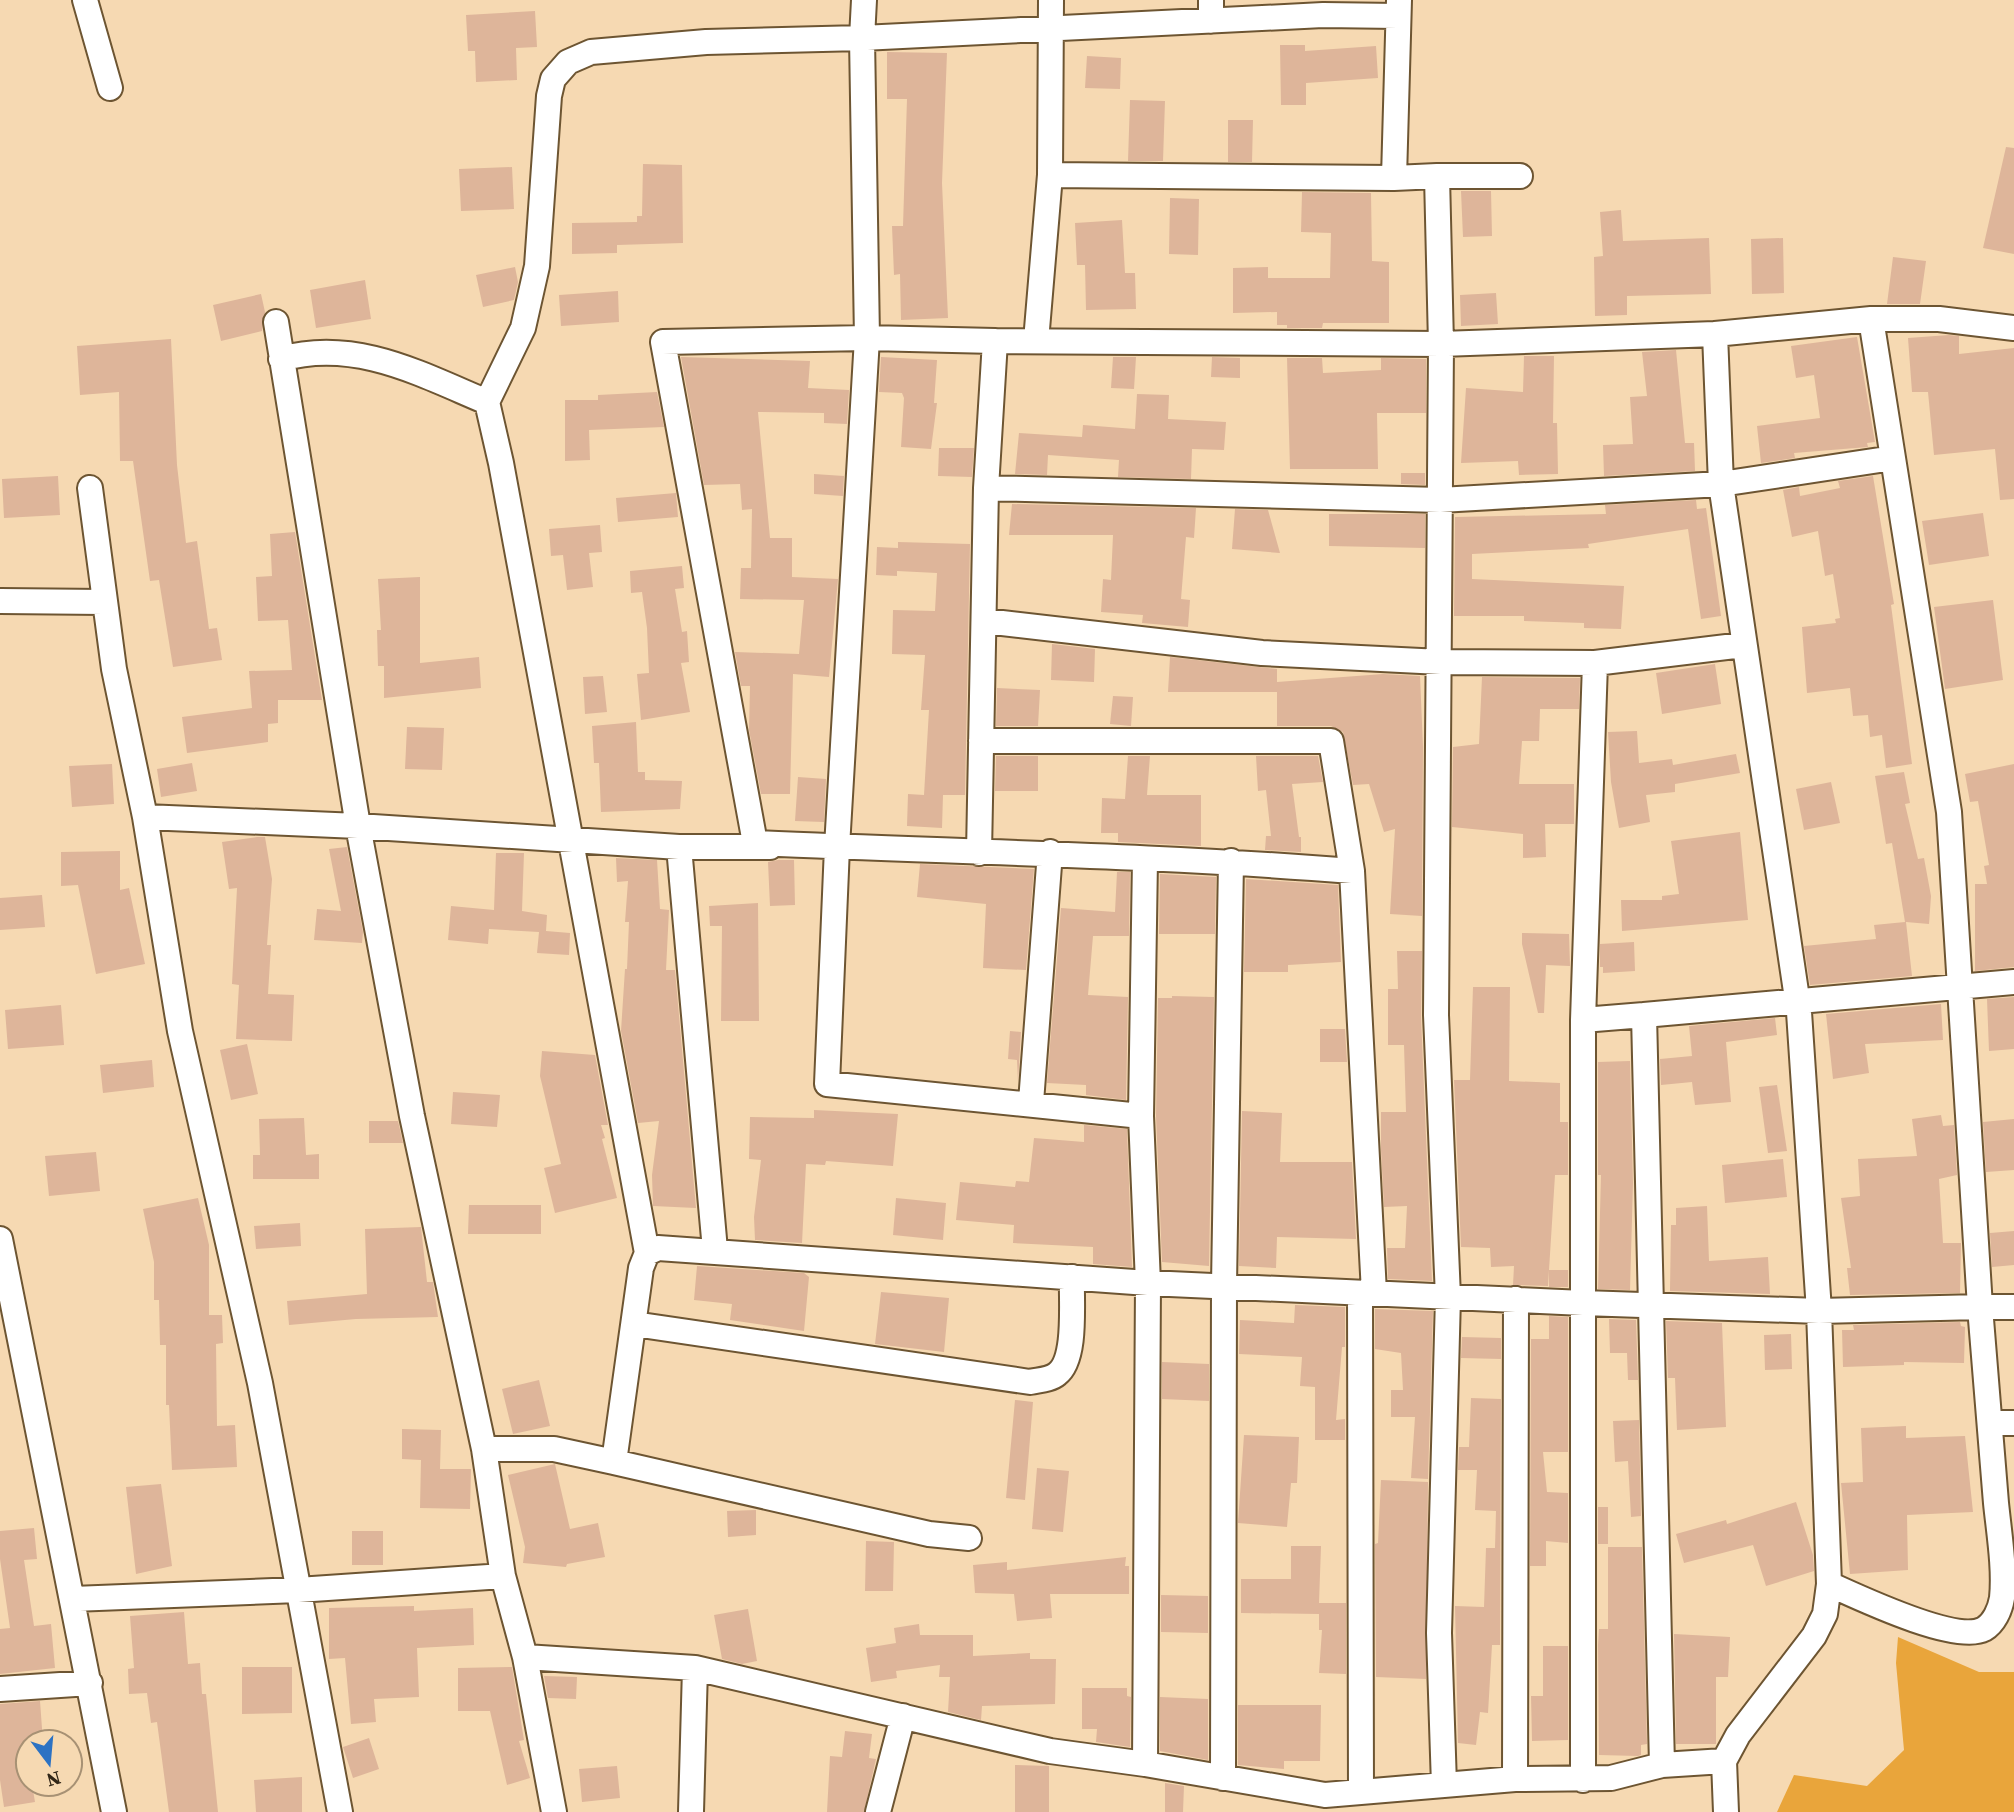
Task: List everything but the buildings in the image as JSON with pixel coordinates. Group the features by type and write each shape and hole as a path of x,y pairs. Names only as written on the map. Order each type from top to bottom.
{"street":[{"path":"85,0 110,88"},
{"path":"864,0 862,38 867,338 837,847 827,1084 1031,1102 1142,1116"},
{"path":"1036,341 1049,174 1053,31 1051,0"},
{"path":"614,1462 641,1268 647,1253 501,463 487,402 523,328 537,266 549,96 553,79 568,62 591,52 706,42 1053,31 1211,11 1322,7 1399,8 1394,177"},
{"path":"1049,174 1521,176"},
{"path":"1437,176 1441,344 1441,662 1436,1015 1448,1297 1440,1633 1444,1785"},
{"path":"1352,871 1231,861 1145,859 1050,852 979,853 755,843 663,342 867,338 1441,344 1715,334 1871,319 1939,319 2014,328"},
{"path":"1829,1584 1892,1612 1950,1630 1970,1633 1983,1629 1995,1620 2002,1599 2002,1423 1980,1307 1949,812 1871,319"},
{"path":"276,322 358,826 412,1116 484,1449 503,1576 525,1657 554,1812"},
{"path":"1715,334 1721,484 1742,645 1796,1000 1819,1311 1829,1584 1825,1614 1814,1636 1738,1735 1724,1761 1726,1812"},
{"path":"979,853 986,488 995,341"},
{"path":"281,359 310,351 361,354 487,402"},
{"path":"986,488 1440,500 1721,484 1892,458"},
{"path":"90,488 104,602 145,817 180,1031 260,1383 340,1812"},
{"path":"0,601 104,602"},
{"path":"985,621 1262,653 1441,662 1595,663 1742,645"},
{"path":"1583,1780 1583,1020 1595,663"},
{"path":"981,741 1331,741 1352,871 1367,1293 1361,1792"},
{"path":"145,817 358,826 679,847 837,847"},
{"path":"679,847 715,1250"},
{"path":"1031,1102 1050,852"},
{"path":"1145,859 1142,1116 1148,1283 1145,1764"},
{"path":"1223,1778 1224,1286 1231,861"},
{"path":"1583,1020 2014,982"},
{"path":"1644,1015 1662,1765"},
{"path":"0,1239 114,1812"},
{"path":"647,1253 658,1248 715,1250 1148,1283 1583,1303 1819,1311 2014,1307"},
{"path":"634,1324 1030,1382 1055,1377 1066,1365 1070,1345 1072,1277"},
{"path":"1515,1779 1516,1299"},
{"path":"484,1449 554,1448 929,1534 969,1538"},
{"path":"73,1599 299,1590 503,1576"},
{"path":"525,1657 695,1668 1050,1751 1145,1764 1325,1795 1515,1779 1611,1778 1662,1765 1724,1761"},
{"path":"691,1812 695,1668"},
{"path":"0,1689 90,1684"},
{"path":"878,1812 903,1716"}],"shaded area":[{"path":"1898,1637 1979,1672 2014,1672 2014,1812 1777,1812 1794,1775 1867,1786 1904,1750 1896,1663"}]}
